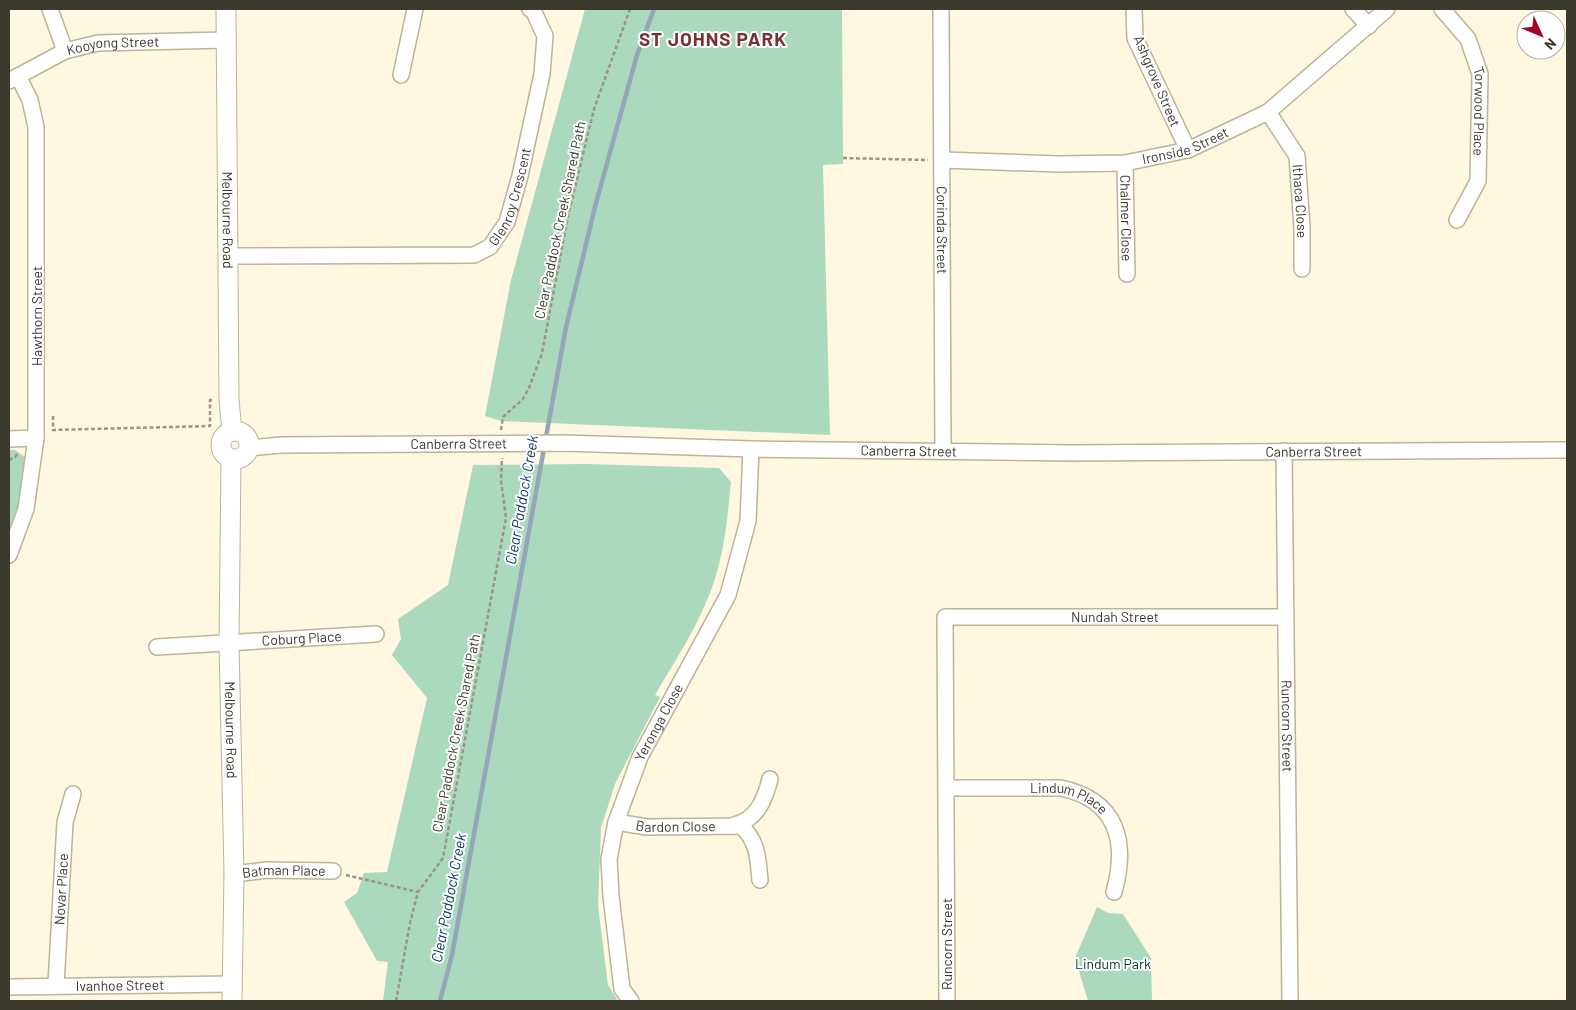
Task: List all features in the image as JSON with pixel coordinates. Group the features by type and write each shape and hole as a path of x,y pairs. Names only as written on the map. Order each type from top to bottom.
{"street":[{"path":"50,9 65,51"},
{"name":"Melbourne Road","path":"226,9 229,400 232,431"},
{"path":"401,75 415,9"},
{"name":"Glenroy Crescent","path":"228,256 474,254 490,247 507,222 542,74 545,36 533,10 530,9"},
{"name":"Corinda Street","path":"941,9 943,451"},
{"name":"Ashgrove Street","path":"1134,9 1135,38 1188,150"},
{"path":"1353,9 1369,26"},
{"name":"Ironside Street","path":"942,160 1058,164 1125,163 1188,150 1268,112 1387,9"},
{"name":"Torwood Place","path":"1442,9 1468,39 1480,74 1478,181 1457,220"},
{"name":"Kooyong Street","path":"14,78 65,51 98,43 225,40"},
{"name":"Hawthorn Street","path":"9,555 26,509 36,438 36,127 30,100 14,78"},
{"name":"Ithaca Close","path":"1268,112 1297,156 1302,227 1302,269"},
{"name":"Chalmer Close","path":"1125,163 1127,274"},
{"path":"232,431 247,436 250,448 243,458 231,460 226,456 221,447 223,437 232,431"},
{"path":"9,438 36,438"},
{"name":"Canberra Street","path":"250,448 280,445 564,443 751,449 1071,453 1567,450"},
{"name":"Yeronga Close","path":"631,1001 622,989 611,896 609,859 616,822 640,757 728,595 748,520 751,449"},
{"name":"Runcorn Street","path":"1284,451 1290,1001"},
{"name":"Melbourne Road","path":"231,460 229,644 234,874 231,993"},
{"name":"Runcorn Street","path":"945,617 948,1001"},
{"name":"Nundah Street","path":"945,617 1285,617"},
{"name":"Coburg Place","path":"157,646 229,644 376,634"},
{"name":"Bardon Close","path":"734,825 752,817 765,799 770,779"},
{"name":"Lindum Place","path":"946,788 1061,788 1078,792 1089,798 1104,810 1116,828 1121,867 1114,892"},
{"name":"Novar Place","path":"56,986 65,822 73,794"},
{"name":"Bardon Close","path":"616,822 647,827 741,826 749,832 757,848 760,880"},
{"name":"Batman Place","path":"234,874 267,870 333,871"},
{"name":"Ivanhoe Street","path":"9,987 56,986 231,993"}],"path":[{"name":"Clear Paddock Creek Shared Path","path":"500,429 503,417 526,393 542,353 568,216 594,109 630,9"},
{"path":"842,158 942,160"},
{"path":"53,416 53,430 210,426 210,400 229,400"},
{"path":"9,460 18,453"},
{"name":"Clear Paddock Creek Shared Path","path":"396,1001 410,923 418,892 443,858 506,518 501,480 502,461"},
{"path":"333,871 418,892"}],"green space":[{"path":"585,9 842,9 843,164 823,165 830,435 501,421 485,416 511,280"},
{"path":"9,450 15,450 26,458 19,504 9,532"},
{"path":"585,464 719,468 731,482 723,545 711,590 694,628 655,695 660,697 615,784 601,828 598,906 608,985 618,1001 383,1001 388,962 377,961 344,902 357,893 364,873 387,872 427,698 392,655 401,639 398,619 448,585 473,465"},
{"name":"Lindum Park","path":"1097,907 1108,913 1123,914 1151,958 1152,1001 1088,1001 1075,958"}],"waterway":[{"name":"Clear Paddock Creek","path":"440,1001 452,955 566,327 596,203 637,55 654,9"}],"district":[{"name":"ST JOHNS PARK","path":"713,39"}]}
